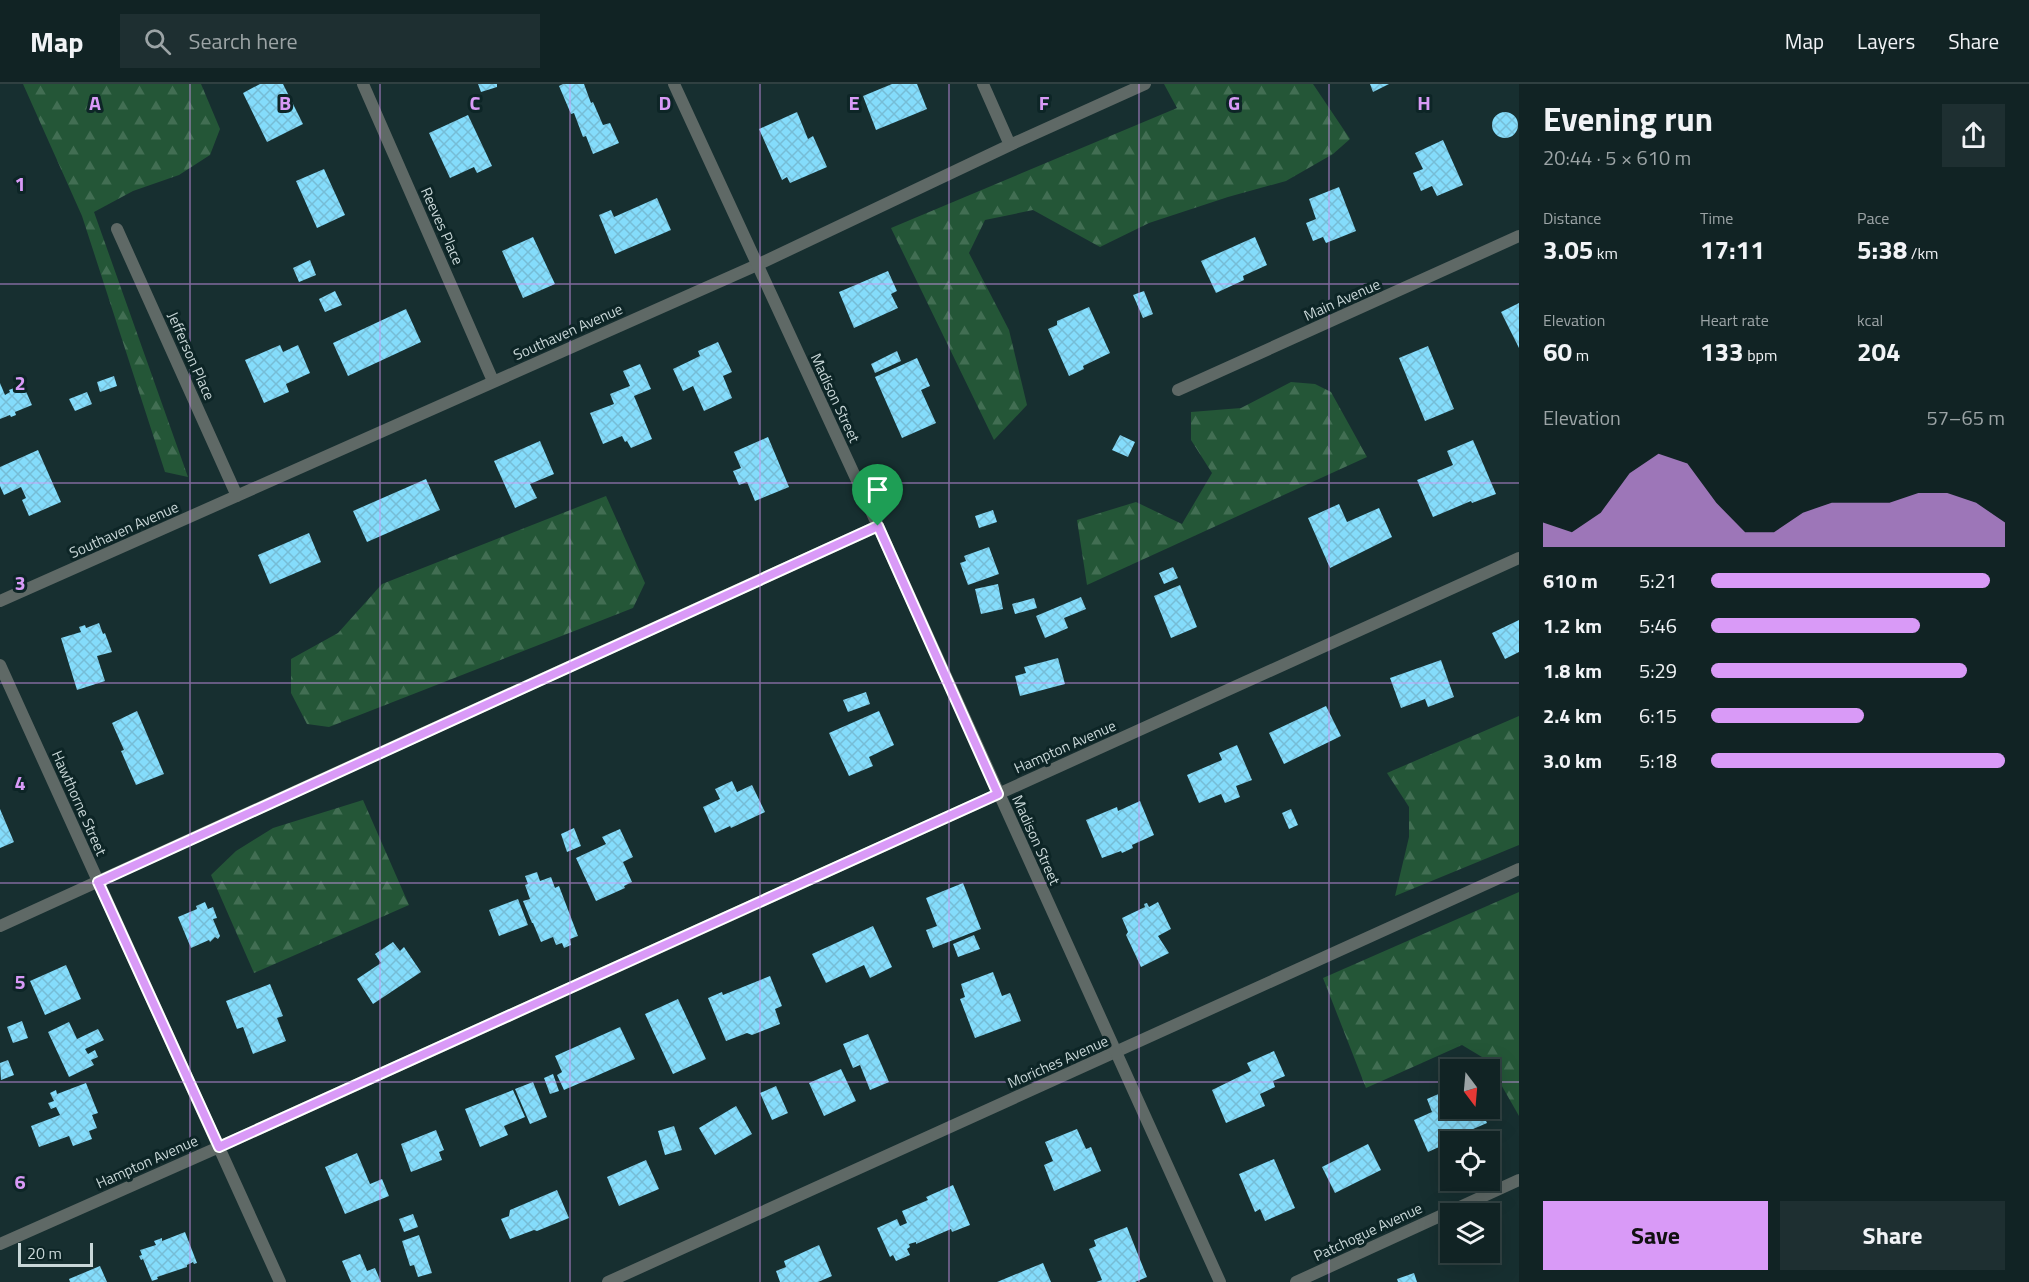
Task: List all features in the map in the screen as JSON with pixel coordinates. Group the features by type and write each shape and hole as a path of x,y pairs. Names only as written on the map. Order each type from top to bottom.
{"street":[{"name":"Reeves Place","path":"363,84 493,381"},
{"name":"Madison Street","path":"674,84 878,526 1220,1282"},
{"path":"983,84 1010,145"},
{"name":"Southaven Avenue","path":"0,601 757,265 1145,84"},
{"name":"Jefferson Place","path":"117,229 237,496"},
{"name":"Main Avenue","path":"1178,390 1519,236"},
{"path":"0,926 878,526"},
{"name":"Hampton Avenue","path":"0,1244 1519,558"},
{"name":"Hawthorne Street","path":"0,665 280,1282"},
{"name":"Moriches Avenue","path":"608,1282 1519,869"},
{"name":"Patchogue Avenue","path":"1296,1282 1519,1180"}],"green space":[{"path":"23,84 201,84 220,129 210,155 179,175 133,191 94,212 188,477 165,472 82,216"},
{"path":"1164,84 1313,84 1350,139 1333,154 1286,181 1149,223 1100,247 1033,210 985,220 969,253 1009,330 1027,405 994,440 891,228 1177,108"},
{"path":"1291,382 1315,384 1331,392 1367,457 1087,585 1077,520 1136,502 1182,524 1212,473 1191,440 1191,412 1241,408"},
{"path":"606,496 645,583 633,608 329,727 307,724 291,693 291,659 338,633 382,584"},
{"path":"1519,716 1519,845 1395,896 1409,837 1409,807 1387,773"},
{"path":"363,800 409,905 254,973 211,875 236,851 273,828"},
{"path":"1519,892 1519,1116 1500,1083 1500,1059 1485,1059 1462,1045 1366,1088 1323,978"}],"building":[{"path":"260,84 283,84 303,124 267,142 243,93"},
{"path":"478,84 497,84 497,87 481,92"},
{"path":"584,84 603,125 610,123 619,143 593,154 559,86"},
{"path":"892,84 917,84 927,109 876,130 863,96"},
{"path":"1370,84 1389,84 1373,92"},
{"path":"797,112 808,139 813,136 827,167 790,183 787,177 782,180 759,129"},
{"path":"1505,112 1514,116 1518,125 1514,134 1505,138 1496,134 1492,125 1496,116"},
{"path":"468,115 492,166 477,173 474,167 450,178 429,133"},
{"path":"1443,140 1463,185 1437,196 1432,186 1421,191 1413,173 1423,169 1415,153"},
{"path":"324,169 345,215 317,228 296,181"},
{"path":"1339,187 1356,231 1326,243 1323,237 1313,241 1306,223 1316,219 1309,199"},
{"path":"657,198 671,230 615,254 599,215 611,210 614,217"},
{"path":"533,237 555,284 523,298 502,251"},
{"path":"1255,237 1267,265 1243,276 1244,280 1216,293 1201,261"},
{"path":"310,260 316,275 299,282 293,268"},
{"path":"888,271 897,291 891,294 898,308 854,328 839,292"},
{"path":"335,291 342,305 325,312 319,299"},
{"path":"1144,291 1153,314 1143,318 1133,295"},
{"path":"1519,303 1519,348 1501,312"},
{"path":"1089,307 1110,353 1083,366 1084,369 1069,376 1048,329 1057,325 1057,321"},
{"path":"406,309 421,342 348,376 333,343"},
{"path":"718,342 732,372 723,376 732,398 704,411 693,386 683,391 673,369 700,356 698,351"},
{"path":"280,345 283,352 298,345 310,373 286,384 289,392 264,403 245,360"},
{"path":"1428,346 1454,409 1425,421 1399,358"},
{"path":"897,351 901,361 875,373 871,364"},
{"path":"917,358 930,386 921,390 936,423 902,438 875,377"},
{"path":"640,364 651,389 634,396 652,439 631,448 622,436 603,444 590,413 614,404 610,394 630,386 623,371"},
{"path":"114,376 117,386 100,392 97,382"},
{"path":"0,383 5,395 10,392 9,390 14,388 15,391 24,387 32,405 15,412 16,415 0,419"},
{"path":"87,392 92,404 75,411 69,399"},
{"path":"1120,435 1135,442 1128,457 1112,450"},
{"path":"768,437 789,487 755,501 747,482 739,485 733,471 741,468 734,452"},
{"path":"1473,440 1496,494 1472,503 1471,501 1433,517 1417,480 1453,465 1447,451"},
{"path":"540,441 554,474 530,484 537,498 515,508 494,461"},
{"path":"38,450 61,502 29,516 22,500 26,498 21,487 4,495 0,486 0,467"},
{"path":"426,479 440,510 367,542 353,511"},
{"path":"1339,504 1347,522 1379,508 1392,537 1330,568 1308,518"},
{"path":"993,510 997,522 979,528 975,516"},
{"path":"309,533 321,562 270,584 258,555"},
{"path":"989,547 999,574 968,585 960,563 966,561 964,556"},
{"path":"1173,567 1178,578 1164,584 1159,573"},
{"path":"998,584 1003,609 981,614 975,589"},
{"path":"1180,585 1197,627 1171,638 1154,596"},
{"path":"1081,597 1086,609 1064,618 1068,628 1045,638 1036,616"},
{"path":"1034,598 1037,608 1015,614 1012,604"},
{"path":"1519,620 1519,652 1505,659 1492,633"},
{"path":"99,623 112,652 97,656 105,681 77,690 61,638 81,632 79,627 85,625 86,628"},
{"path":"1058,658 1065,684 1020,696 1015,676 1026,673 1024,667"},
{"path":"1441,660 1454,697 1428,707 1425,699 1401,708 1390,678"},
{"path":"866,692 870,704 848,712 843,700"},
{"path":"1326,706 1341,736 1284,764 1269,733"},
{"path":"137,711 164,774 136,785 112,723"},
{"path":"879,711 894,745 869,757 873,766 849,776 829,733"},
{"path":"1237,745 1252,780 1236,786 1240,797 1225,803 1221,794 1199,803 1187,775 1222,760 1219,753"},
{"path":"732,781 737,792 752,785 765,812 715,833 703,807 720,799 715,789"},
{"path":"1140,801 1154,835 1132,845 1133,848 1122,853 1121,851 1102,858 1086,820 1117,807 1118,811"},
{"path":"0,809 14,842 0,848"},
{"path":"1291,809 1298,825 1289,829 1282,813"},
{"path":"574,828 581,846 567,852 561,834"},
{"path":"620,829 633,857 623,862 632,882 624,886 625,888 596,901 576,858 606,844 602,837"},
{"path":"537,872 540,881 551,877 555,888 559,886 578,936 570,939 571,945 564,948 562,943 556,945 553,937 541,942 523,901 530,899 525,885 528,884 525,876"},
{"path":"963,883 981,929 933,948 926,930 937,926 926,898"},
{"path":"518,899 528,925 499,936 489,910"},
{"path":"205,902 208,909 213,907 217,918 213,919 220,936 218,939 215,937 210,942 209,940 191,948 178,917 197,909 196,906"},
{"path":"1158,902 1171,929 1158,936 1169,953 1141,967 1126,935 1128,932 1122,918 1145,907 1144,904 1147,903 1149,907"},
{"path":"873,926 892,967 870,978 864,965 826,983 812,954"},
{"path":"974,935 980,949 958,957 953,944"},
{"path":"393,942 400,951 404,947 421,972 373,1004 357,979 381,963 375,954"},
{"path":"66,965 81,999 45,1015 30,981"},
{"path":"993,972 1002,996 1010,993 1021,1021 975,1038 960,999 965,997 961,984"},
{"path":"770,976 782,1006 775,1009 780,1024 752,1035 747,1033 726,1041 708,998 722,992 723,995"},
{"path":"270,984 283,1016 277,1018 286,1041 253,1054 243,1027 237,1029 226,1001"},
{"path":"678,999 706,1059 673,1074 645,1014"},
{"path":"22,1021 28,1038 13,1043 7,1027"},
{"path":"69,1022 77,1039 98,1029 104,1040 85,1049 88,1054 95,1050 98,1057 91,1060 94,1065 69,1077 48,1032"},
{"path":"620,1027 635,1059 564,1090 557,1075 562,1072 555,1056"},
{"path":"868,1034 889,1082 870,1090 860,1065 853,1068 843,1044"},
{"path":"1274,1051 1285,1076 1273,1081 1275,1087 1260,1094 1265,1106 1226,1123 1212,1090 1251,1071 1247,1063"},
{"path":"8,1060 14,1075 1,1080 0,1063"},
{"path":"841,1069 856,1101 824,1116 809,1083"},
{"path":"553,1074 559,1091 550,1094 544,1078"},
{"path":"533,1082 547,1117 530,1124 515,1089"},
{"path":"86,1083 98,1113 92,1115 97,1128 89,1131 92,1139 73,1146 69,1136 39,1147 31,1126 60,1115 56,1107 51,1109 48,1103 54,1101 50,1093 56,1090 57,1094"},
{"path":"776,1086 788,1113 772,1120 760,1093"},
{"path":"513,1090 525,1117 504,1126 508,1135 480,1147 465,1109"},
{"path":"1440,1093 1440,1119 1485,1119 1487,1123 1468,1131 1440,1131 1440,1147 1428,1152 1414,1120 1432,1112 1427,1099"},
{"path":"736,1106 752,1134 715,1155 699,1128"},
{"path":"674,1126 682,1150 665,1155 658,1131"},
{"path":"1077,1129 1086,1149 1091,1147 1101,1171 1054,1191 1044,1165 1053,1161 1045,1142"},
{"path":"436,1130 444,1150 439,1152 442,1160 411,1172 401,1144"},
{"path":"1368,1144 1381,1170 1335,1193 1322,1167"},
{"path":"357,1153 370,1184 382,1179 389,1196 345,1214 325,1167"},
{"path":"1274,1159 1295,1208 1265,1221 1260,1209 1255,1212 1239,1174"},
{"path":"646,1160 659,1189 619,1206 607,1177"},
{"path":"953,1185 970,1225 952,1232 951,1229 916,1244 916,1242 909,1244 910,1247 907,1249 910,1255 896,1261 893,1255 890,1257 877,1228 897,1219 900,1226 907,1223 902,1211 928,1200 926,1197"},
{"path":"557,1190 569,1218 510,1239 501,1219 509,1216 510,1210"},
{"path":"413,1214 418,1227 404,1232 399,1219"},
{"path":"1127,1227 1147,1277 1135,1282 1096,1282 1102,1280 1089,1249 1096,1246 1094,1240"},
{"path":"185,1232 197,1263 193,1262 187,1267 157,1277 158,1279 152,1281 143,1259 141,1260 139,1256 142,1255 140,1250 156,1245 154,1241 162,1238 162,1241"},
{"path":"419,1235 432,1273 418,1277 414,1265 410,1266 402,1241"},
{"path":"819,1245 832,1276 818,1282 780,1282 776,1271 786,1267 784,1261"},
{"path":"360,1254 367,1271 375,1268 381,1282 351,1282 342,1261"},
{"path":"1043,1263 1051,1282 997,1282"},
{"path":"100,1266 107,1282 70,1282 69,1279"},
{"path":"1414,1273 1417,1282 1398,1282 1397,1279"}],"route":[{"path":"878,526 998,794 219,1147 98,882 878,526"}]}
